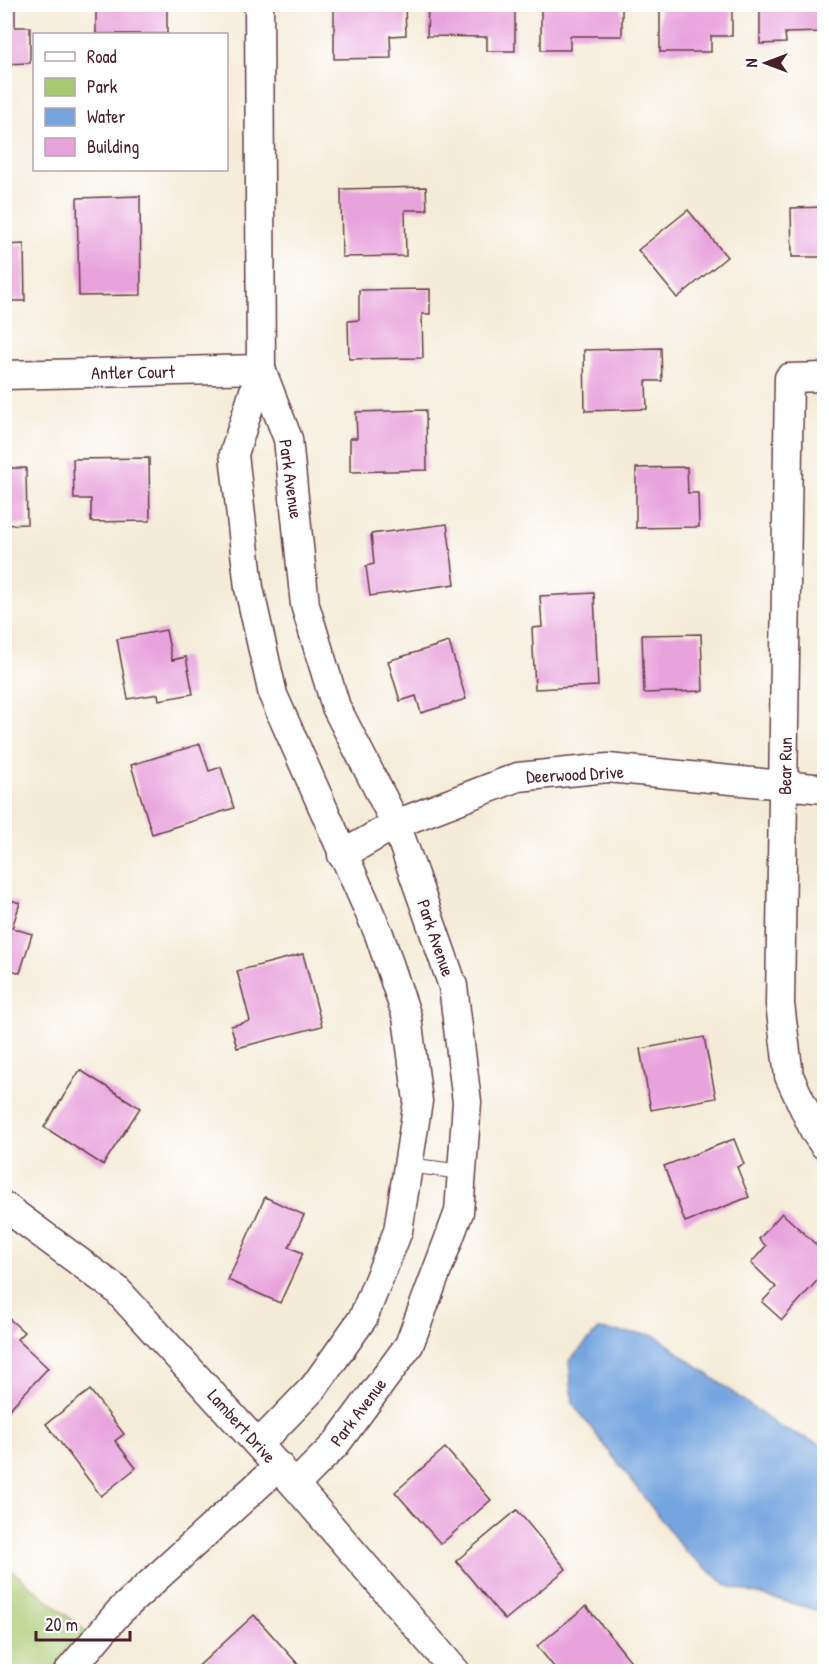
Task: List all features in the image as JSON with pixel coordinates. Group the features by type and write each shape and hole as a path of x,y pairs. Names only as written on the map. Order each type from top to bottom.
{"street":[{"name":"Park Avenue","path":"259,4 261,369 234,454 249,588 273,695 379,934 407,1017 418,1101 398,1231 363,1318 314,1387 259,1444"},
{"name":"Park Avenue","path":"68,1671 118,1612 287,1475 336,1444 409,1345 459,1212 467,1102 453,986 396,824 332,695 306,605 288,439 261,369"},
{"name":"Antler Court","path":"4,375 261,369"},
{"name":"Bear Run","path":"825,377 789,378 785,786 780,1004 789,1076 815,1132 825,1145"},
{"name":"Deerwood Drive","path":"342,855 396,824 518,777 608,768 825,789"},
{"name":"Lambert Drive","path":"4,1206 116,1289 287,1475 456,1671"}],"lane":[{"path":"408,1165 462,1172"}],"green space":[{"path":"4,1564 95,1639 68,1671 5,1671"}],"water":[{"path":"598,1330 655,1335 778,1426 824,1446 824,1612 728,1586 685,1551 573,1404 569,1361"}],"building":[{"path":"4,4 15,4 15,27 30,27 30,63 4,64"},
{"path":"96,4 167,4 167,33 96,33"},
{"path":"334,4 405,4 406,35 390,36 391,58 334,59"},
{"path":"428,4 515,4 515,51 487,51 487,37 427,36"},
{"path":"541,4 622,4 622,36 570,36 570,50 541,50"},
{"path":"660,4 732,4 732,36 711,36 711,52 660,52"},
{"path":"760,4 824,4 824,32 785,33 786,43 760,44"},
{"path":"426,187 427,210 405,210 406,256 342,257 341,189"},
{"path":"140,196 141,295 79,296 77,198"},
{"path":"824,207 824,257 792,257 791,208"},
{"path":"688,210 727,257 677,298 638,250"},
{"path":"24,244 25,301 4,301 4,245"},
{"path":"430,289 430,314 422,314 423,358 349,359 348,321 359,320 359,290"},
{"path":"661,348 662,381 646,381 647,409 585,411 584,350"},
{"path":"426,410 427,470 350,472 350,438 357,438 356,412"},
{"path":"149,458 150,521 91,522 91,499 74,499 73,459"},
{"path":"687,467 688,493 698,493 699,527 636,528 636,468"},
{"path":"4,468 26,468 27,524 4,525"},
{"path":"447,524 455,584 370,596 366,566 374,564 371,534"},
{"path":"594,593 598,686 535,689 532,628 542,627 540,596"},
{"path":"166,630 172,660 186,657 193,694 159,700 158,694 128,699 117,639"},
{"path":"701,634 703,691 644,693 642,635"},
{"path":"449,642 466,699 421,713 416,696 400,701 388,661"},
{"path":"200,744 209,771 221,767 234,808 152,834 131,765"},
{"path":"4,898 20,903 12,928 32,934 20,973 4,967"},
{"path":"303,954 322,1026 237,1048 231,1026 250,1021 237,971"},
{"path":"704,1037 716,1098 651,1110 640,1049"},
{"path":"80,1070 140,1108 103,1165 44,1127"},
{"path":"734,1139 744,1164 737,1167 749,1197 685,1222 664,1166"},
{"path":"265,1197 304,1215 289,1247 303,1253 280,1303 228,1280"},
{"path":"782,1213 824,1252 824,1273 782,1320 762,1302 776,1287 751,1263 766,1246 759,1239"},
{"path":"4,1314 24,1332 17,1339 48,1368 4,1415"},
{"path":"90,1390 124,1434 115,1441 136,1468 101,1496 46,1424"},
{"path":"445,1448 491,1500 441,1544 395,1492"},
{"path":"517,1510 566,1569 505,1620 456,1561"},
{"path":"586,1606 634,1665 626,1672 558,1672 537,1646"},
{"path":"254,1615 305,1672 192,1672"}]}
